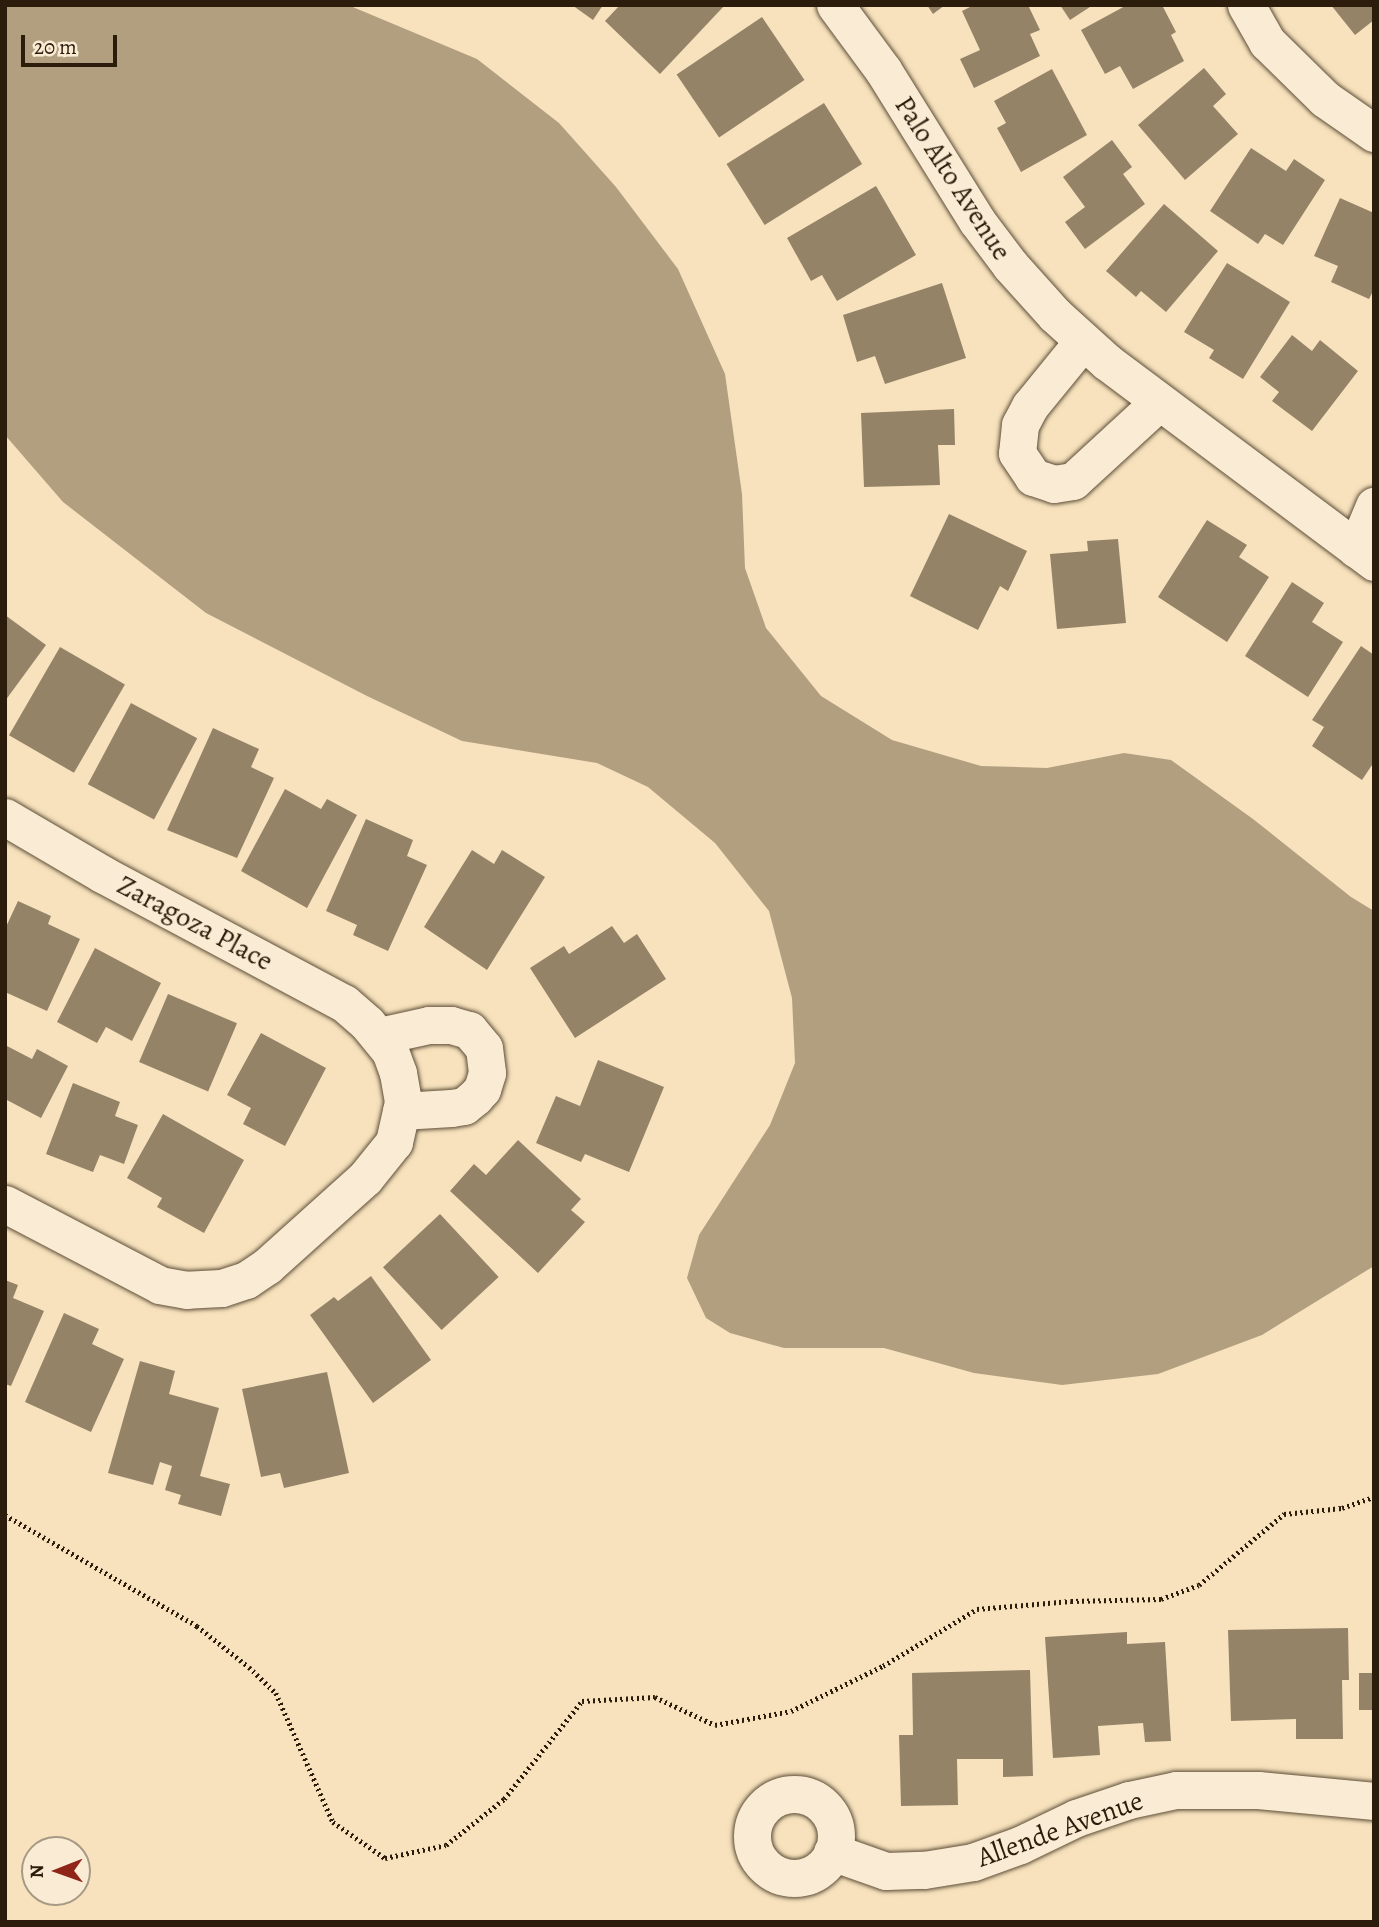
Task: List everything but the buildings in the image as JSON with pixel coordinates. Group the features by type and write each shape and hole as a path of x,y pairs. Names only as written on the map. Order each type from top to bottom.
{"street":[{"name":"Palo Alto Avenue","path":"835,5 883,70 977,221 1010,265 1083,341 1159,402 1365,555"},
{"path":"1246,5 1267,42 1325,99 1374,133"},
{"path":"1083,341 1030,406 1020,425 1016,437 1017,453 1033,477 1054,484 1073,481 1159,402"},
{"path":"1365,555 1374,506"},
{"name":"Zaragoza Place","path":"5,817 102,874 344,1003 379,1036 390,1051 398,1073 401,1111"},
{"path":"5,1204 160,1285 187,1290 221,1288 246,1280 267,1266 365,1178 394,1142 401,1111 464,1105 482,1089 487,1062 477,1037 469,1030 451,1025 429,1025 379,1036"},
{"name":"Allende Avenue","path":"832,1852 886,1871 924,1870 972,1863 1020,1845 1076,1818 1129,1800 1175,1790 1258,1790 1374,1801"}],"path":[{"path":"5,1515 197,1626 249,1667 276,1693 333,1822 386,1858 446,1845 504,1799 582,1701 655,1697 715,1726 791,1711 883,1666 977,1609 1071,1601 1161,1599 1199,1586 1284,1514 1342,1507 1374,1497"}],"shaded area":[{"path":"5,5 348,5 477,59 559,123 616,187 678,269 725,374 742,494 745,568 766,628 821,696 892,740 981,766 1047,768 1124,753 1171,760 1253,819 1351,897 1374,911 1374,1266 1262,1335 1158,1374 1062,1385 974,1373 884,1348 784,1348 730,1333 706,1318 687,1278 699,1235 770,1125 795,1063 792,998 769,911 715,843 648,787 597,763 462,741 367,696 206,613 63,502 5,435"}]}
